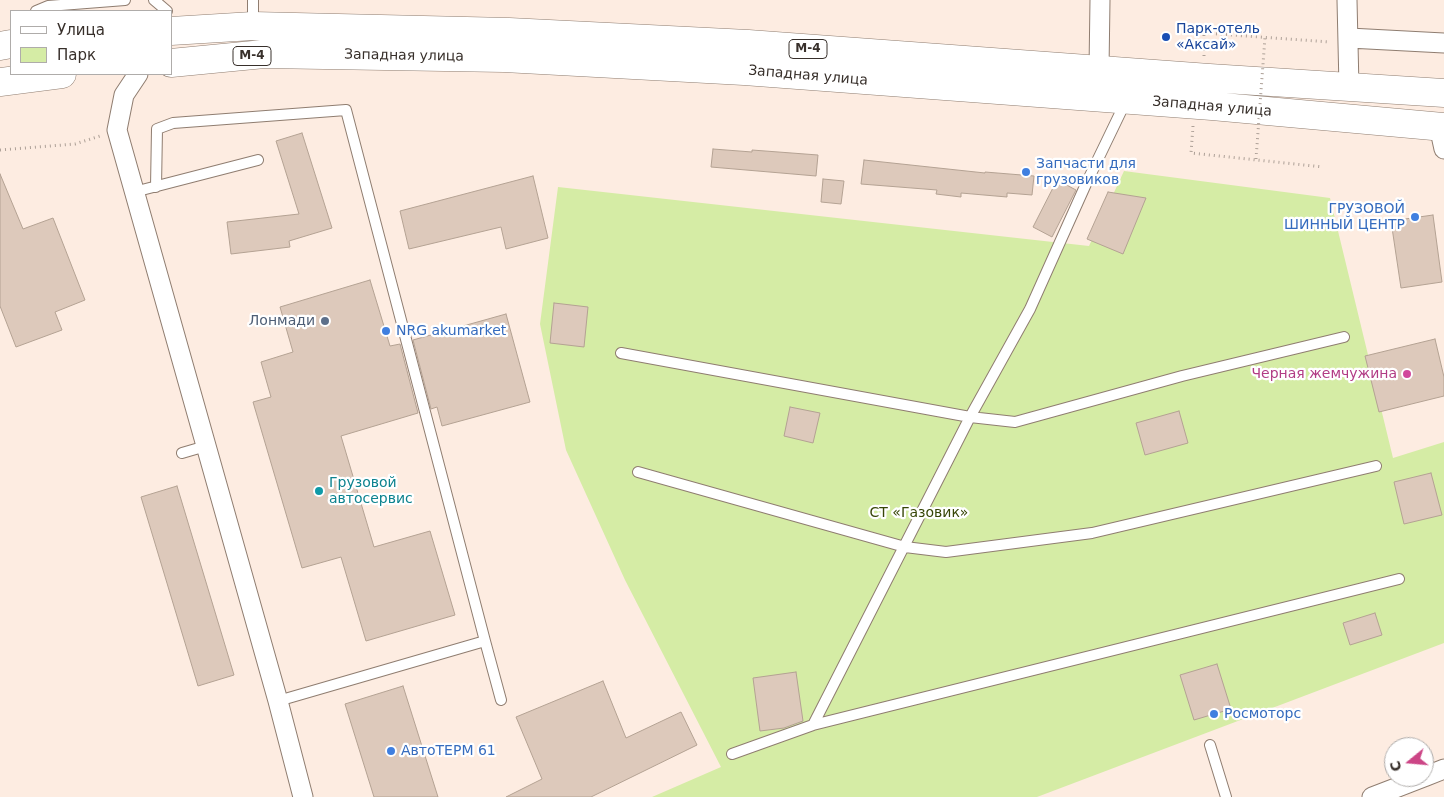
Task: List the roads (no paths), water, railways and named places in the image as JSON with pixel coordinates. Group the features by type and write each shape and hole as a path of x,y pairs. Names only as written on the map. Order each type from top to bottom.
{"main road":[{"name":"Западная улица","path":"177,25 253,13 509,32 748,44 1444,93"},
{"name":"Западная улица","path":"172,63 264,54 504,58 744,71 1127,100 1442,134"},
{"path":"0,82 54,75"}],"street":[{"path":"1099,69 1100,0"},
{"path":"1347,0 1350,87"},
{"path":"1349,38 1444,43"},
{"path":"137,75 124,95 117,130 278,701 303,797"},
{"path":"1372,797 1398,787"}],"lane":[{"path":"38,10 48,6 125,0"},
{"path":"154,0 166,10"},
{"path":"0,46 10,32"},
{"path":"814,725 970,417 1030,309 1086,184 1127,100"},
{"path":"156,186 157,129 173,123 346,110 502,700"},
{"path":"134,192 258,160"},
{"path":"621,353 970,417 1015,422 1182,376 1344,337"},
{"path":"182,453 206,446"},
{"path":"638,472 905,547 946,552 1092,533 1376,466"},
{"path":"732,754 814,725 1399,579"},
{"path":"278,701 485,641"},
{"path":"1210,745 1226,797"}],"place":[{"name":"Парк-отель «Аксай»","path":"1166,37"},
{"name":"Запчасти для грузовиков","path":"1026,172"},
{"name":"ГРУЗОВОЙ ШИННЫЙ ЦЕНТР","path":"1415,217"},
{"name":"Лонмади","path":"325,321"},
{"name":"NRG akumarket","path":"386,331"},
{"name":"Черная жемчужина","path":"1407,374"},
{"name":"Грузовой автосервис","path":"319,491"},
{"name":"Росмоторс","path":"1214,714"},
{"name":"АвтоТЕРМ 61","path":"391,751"}],"park label":[{"name":"СТ «Газовик»","path":"919,513"}]}
